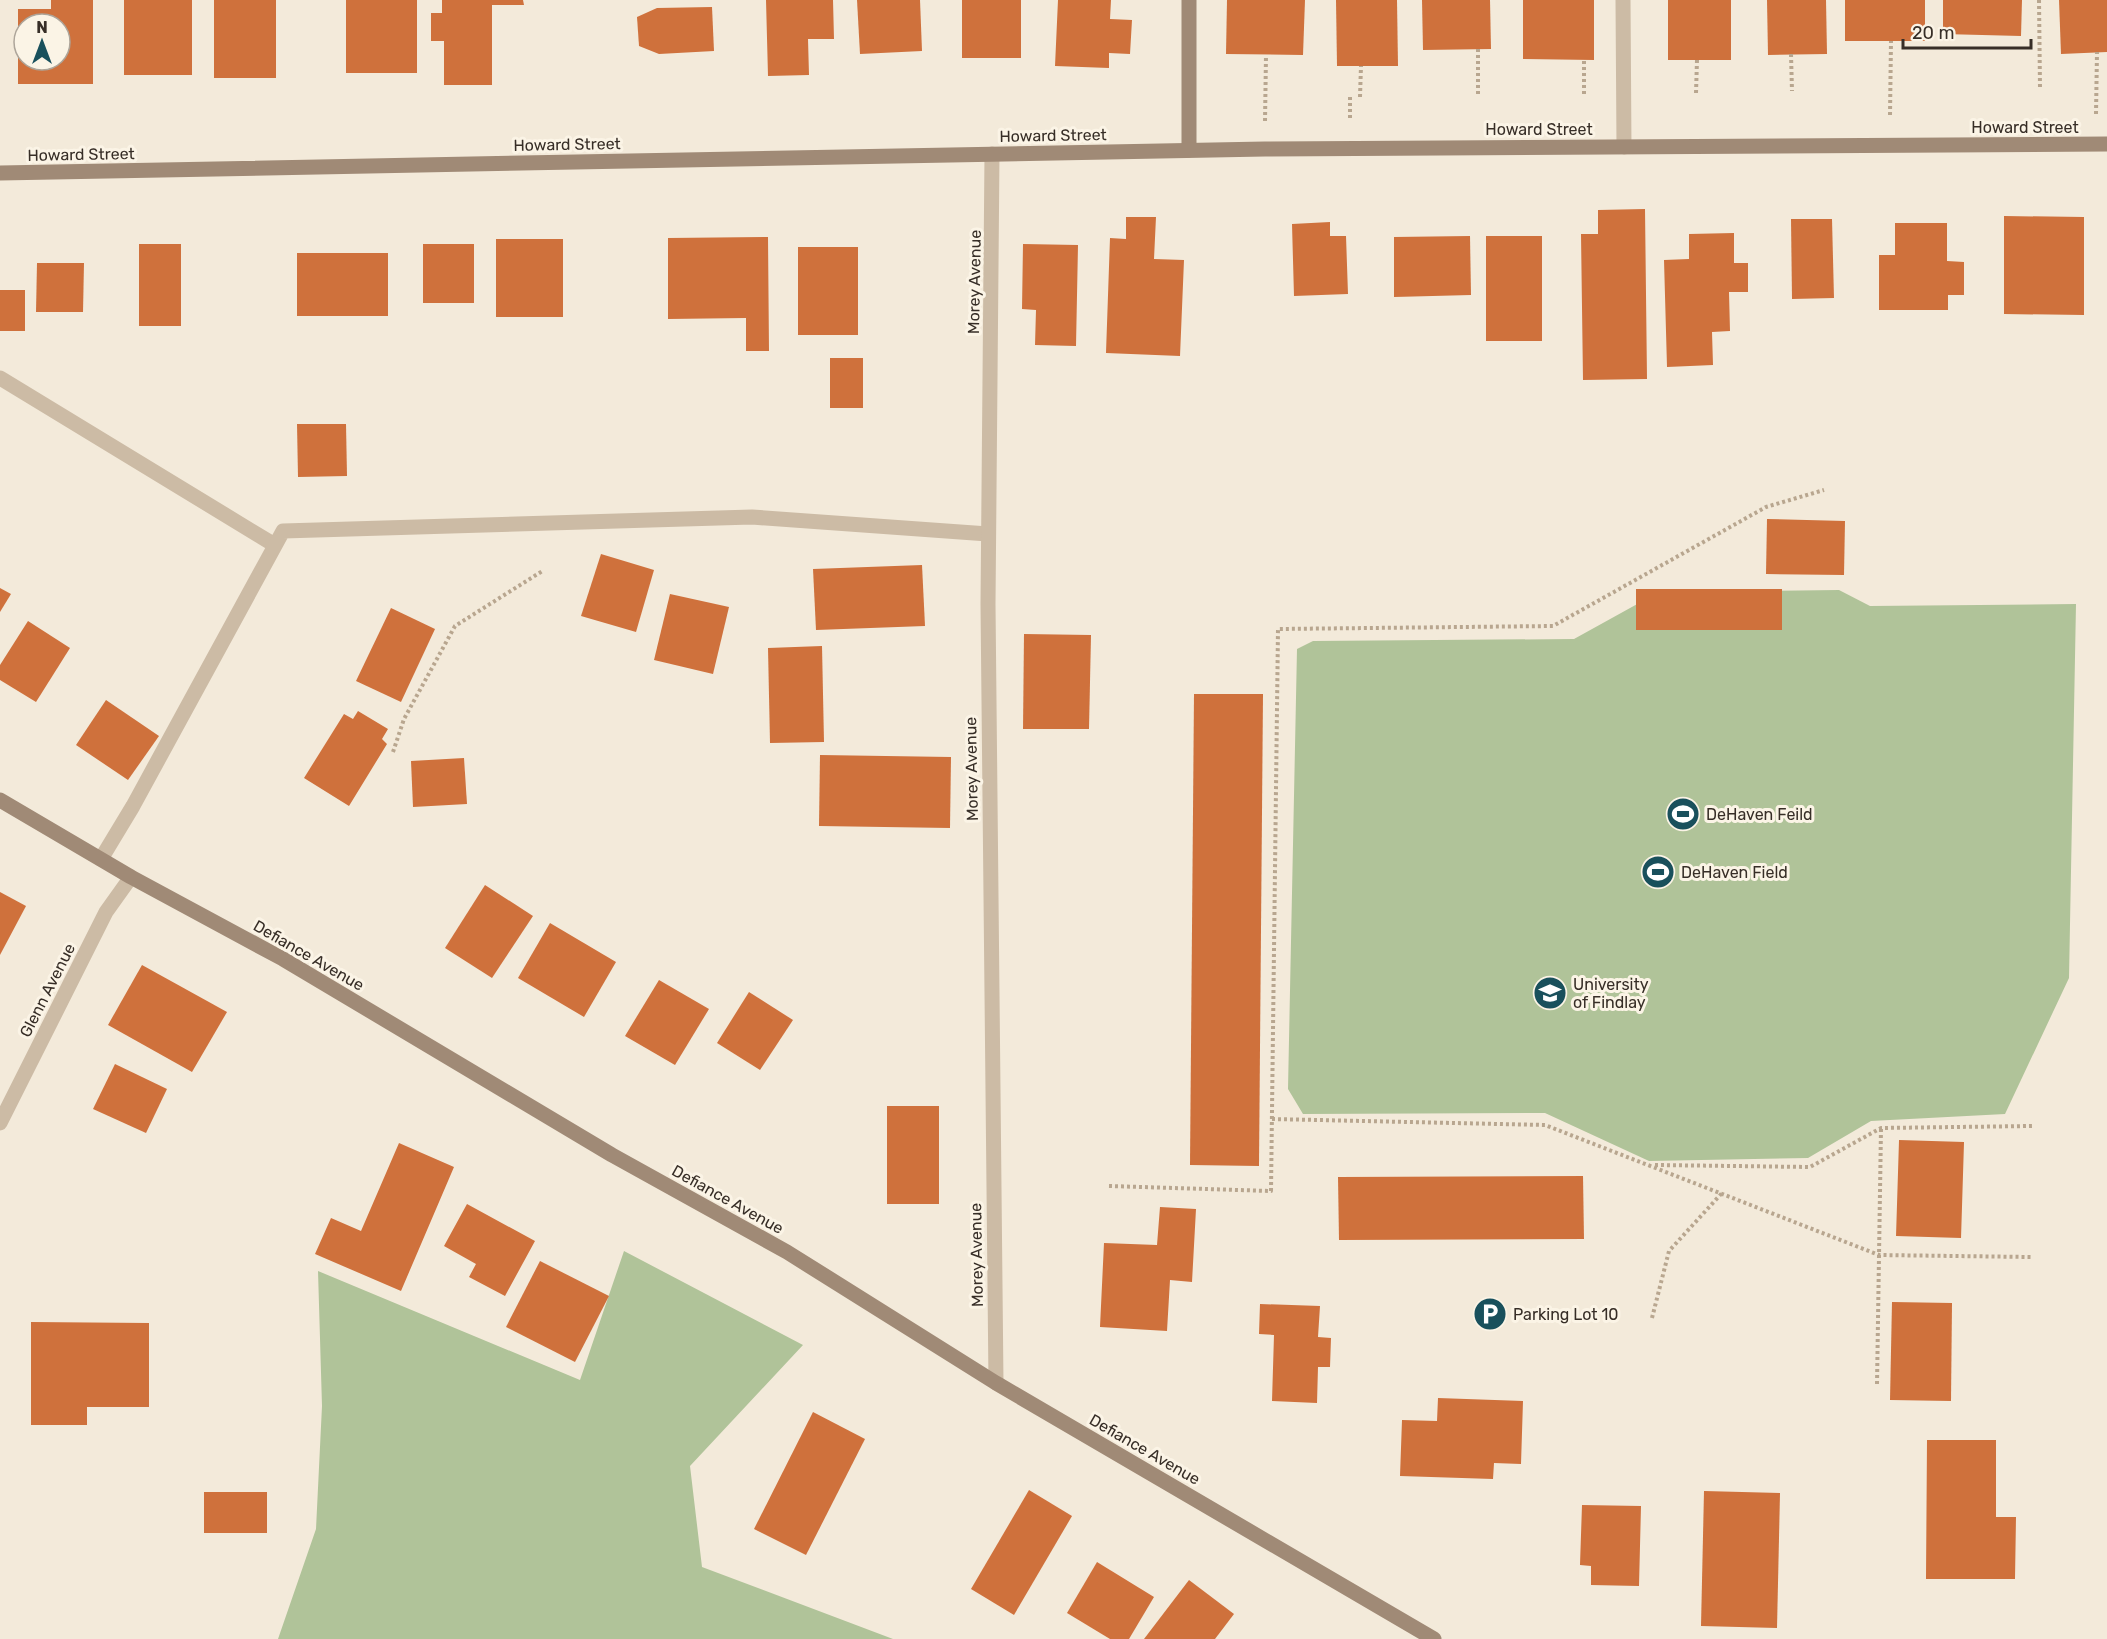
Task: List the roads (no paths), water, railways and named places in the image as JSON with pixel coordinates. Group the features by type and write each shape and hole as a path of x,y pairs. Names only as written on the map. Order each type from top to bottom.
{"street":[{"path":"1189,150 1190,0"},
{"path":"1623,0 1624,147"},
{"name":"Howard Street","path":"0,173 1265,148 2101,144"},
{"name":"Morey Avenue","path":"992,154 988,534 996,1383"},
{"path":"0,378 273,544"},
{"path":"100,859 133,806 282,531 752,517 988,534"},
{"name":"Defiance Avenue","path":"0,800 131,877 283,959 612,1155 787,1252 996,1383 1434,1639"},
{"name":"Glenn Avenue","path":"0,1123 106,912 131,877"}],"place":[{"name":"DeHaven Feild","path":"1683,814"},
{"name":"DeHaven Field","path":"1658,872"},
{"name":"University of Findlay","path":"1550,993"},
{"name":"Parking Lot 10","path":"1490,1314"}]}
